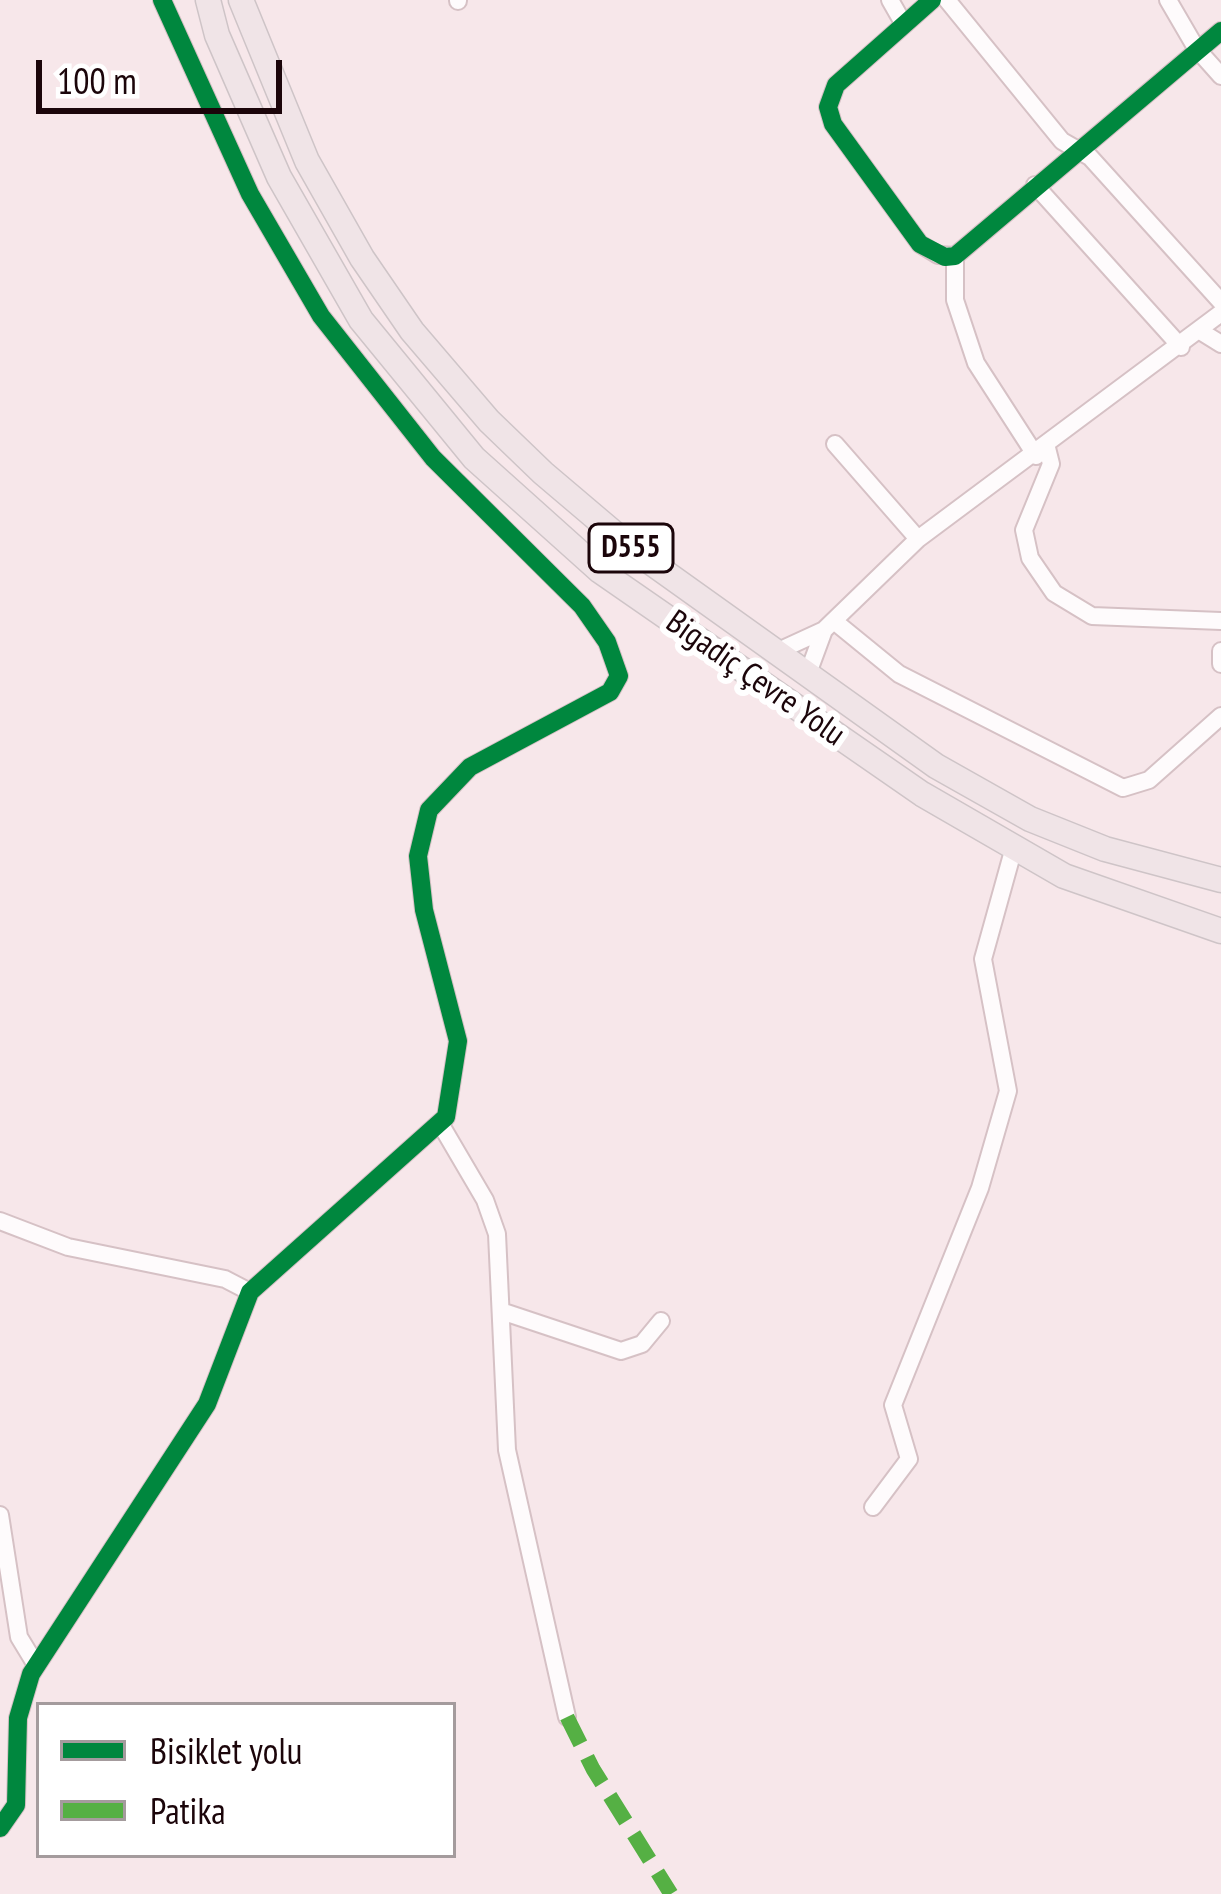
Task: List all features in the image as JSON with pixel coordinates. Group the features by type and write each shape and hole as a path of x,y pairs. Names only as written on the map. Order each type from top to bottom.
{"highway":[{"name":"Bigadiç Çevre Yolu","path":"208,0 217,35 279,177 362,320 474,458 600,571 1013,851 1064,876 1221,932"},
{"name":"Bigadiç Çevre Yolu","path":"241,0 308,161 412,332 489,421 543,473 634,551 936,766 1030,819 1105,849 1221,880"}],"street":[{"path":"0,1828 16,1804 18,1718 35,1665 207,1403 250,1292 271,1268 441,1125 458,1041 428,933 418,856 422,826 441,793 470,767 610,692 619,667 582,606 433,458 321,316 250,194 162,0"},
{"path":"890,0 902,21"},
{"path":"932,0 902,21 836,85 829,115 920,244 938,255 955,256"},
{"path":"946,0 1075,150 1090,158 1221,302"},
{"path":"1168,0 1196,48 1221,76"},
{"path":"1221,31 955,256 953,289 976,363 1052,464 1024,530 1036,570 1054,593 1092,616 1221,621"},
{"path":"1035,185 1181,347"},
{"path":"774,652 829,625 918,539 1041,452 1221,313"},
{"path":"1200,331 1221,344"},
{"path":"835,445 918,539"},
{"path":"807,676 829,625"},
{"path":"829,625 899,674 1123,788 1148,780 1221,716"},
{"path":"1221,651 1221,664"},
{"path":"873,1507 909,1459 893,1405 980,1188 1008,1091 983,959 1013,851"},
{"path":"441,1125 491,1216 500,1250 507,1450 567,1718"},
{"path":"4,1226 94,1254 226,1279 250,1292"},
{"path":"501,1311 620,1351 642,1344 661,1321"},
{"path":"0,1515 19,1637 35,1665"}],"marked path":[{"path":"567,1717 593,1769 671,1894"}],"cycle path":[{"path":"0,1828 16,1805 18,1718 31,1674 207,1404 250,1292 446,1117 458,1041 424,910 418,856 429,810 470,767 610,692 619,676 607,642 582,606 433,458 321,316 250,194 162,0"},
{"path":"932,0 836,85 828,107 833,124 920,244 945,257 955,256 1221,31"}]}
